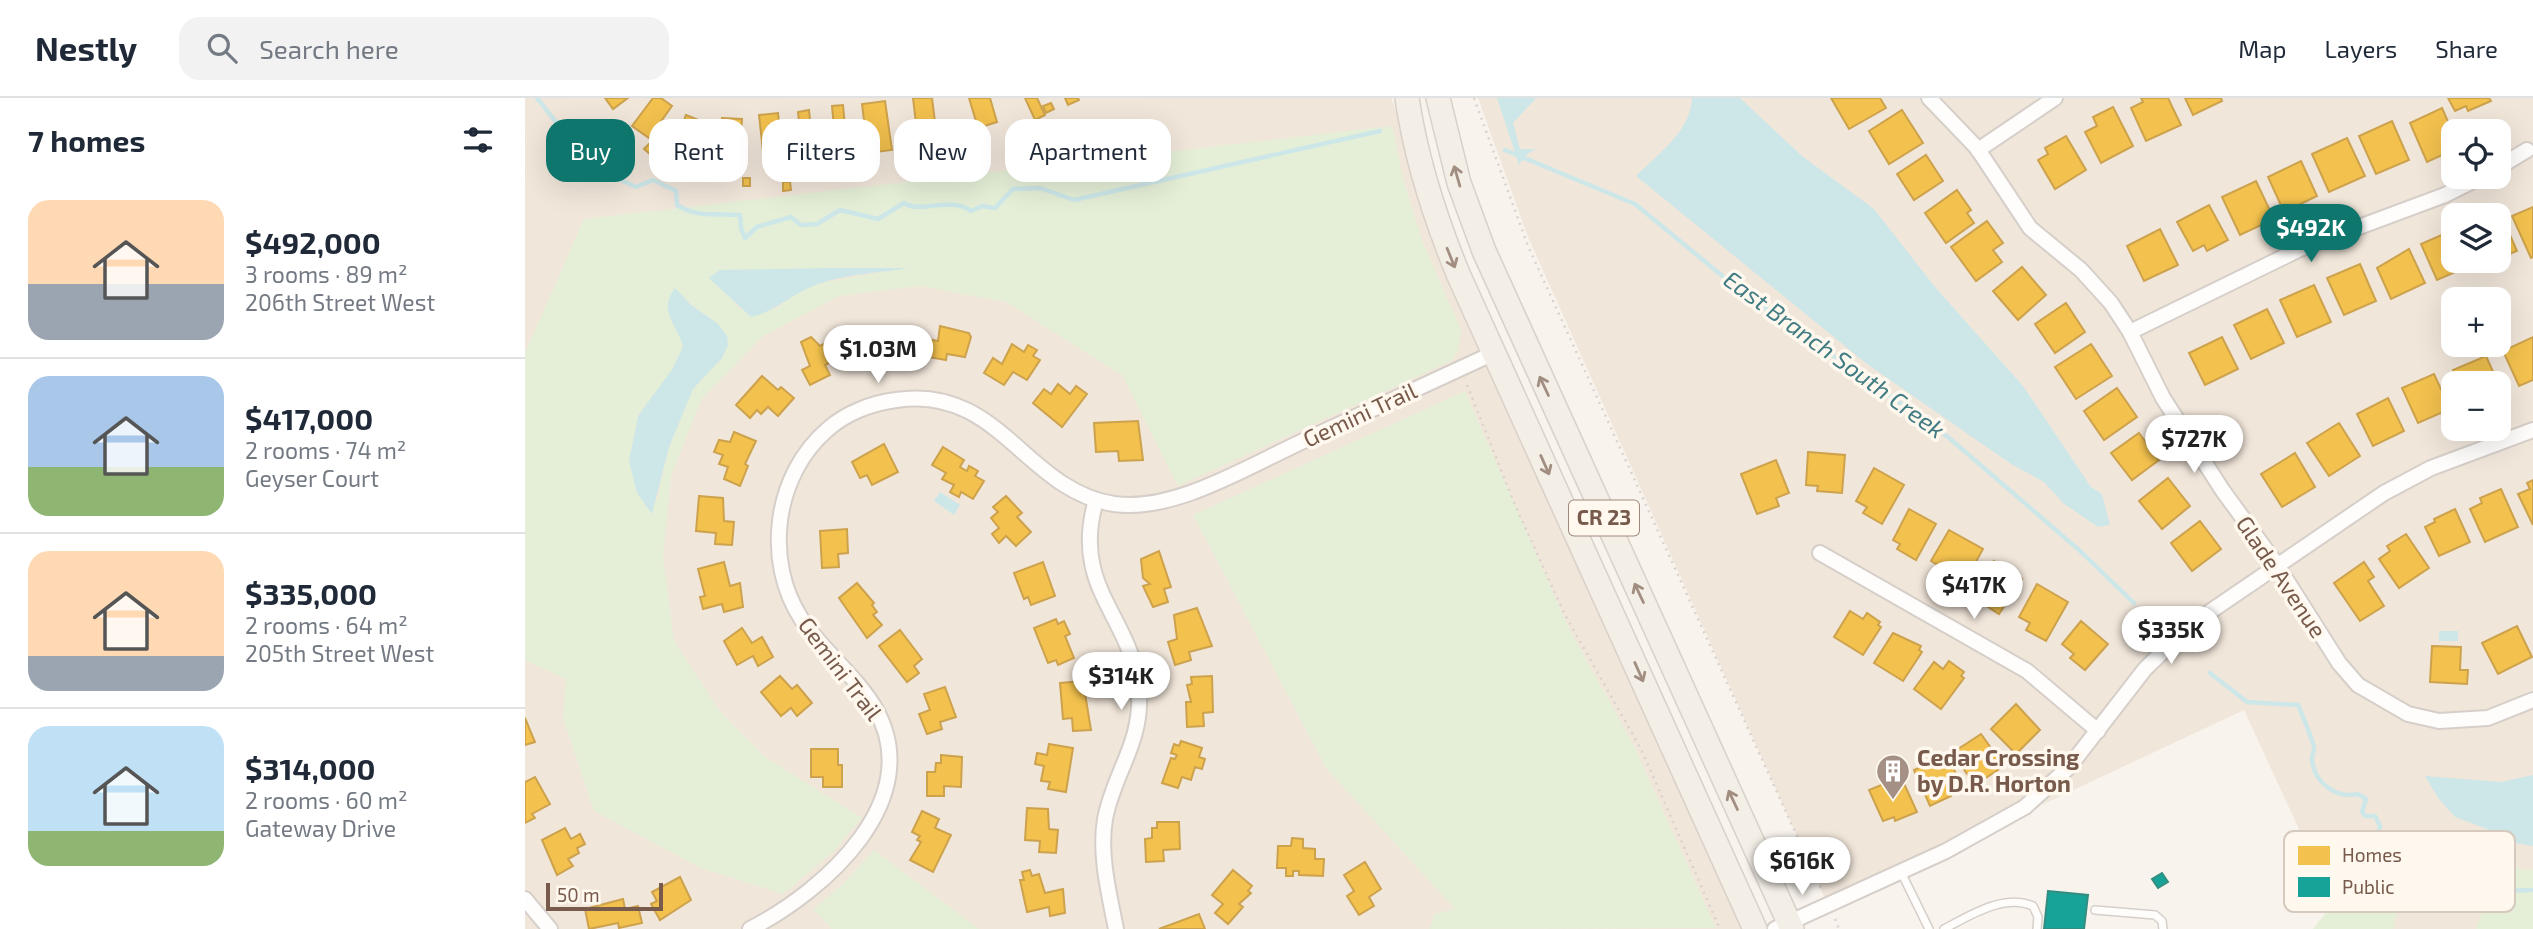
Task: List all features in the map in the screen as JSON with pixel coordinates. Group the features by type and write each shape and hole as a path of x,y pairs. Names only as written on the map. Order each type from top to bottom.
{"main road":[{"name":"CR 23","path":"1407,98 1415,145 1439,225 1494,353 1755,929"},
{"name":"CR 23","path":"1438,98 1459,183 1484,251 1785,927"}],"street":[{"name":"Glade Avenue","path":"1929,98 1978,150 2030,228 2096,285 2130,332 2163,398 2245,524 2277,565 2339,663 2372,695 2408,714 2439,720 2488,718 2533,700"},
{"path":"1978,150 2055,98"},
{"path":"2511,159 2526,150"},
{"path":"2130,332 2300,249 2457,189"},
{"name":"Gemini Trail","path":"750,929 810,888 856,843 882,803 890,774 887,740 876,710 804,623 790,597 778,550 782,507 795,471 813,445 840,420 871,406 904,399 933,401 981,417 1011,438 1057,481 1096,500 1139,506 1179,497 1494,353"},
{"path":"1785,927 1825,898 1901,871 1984,832 2025,807 2054,783 2172,640 2277,565 2410,479 2450,460 2533,430"},
{"path":"1096,500 1090,526 1095,582 1124,639 1139,689 1133,745 1112,794 1104,832 1105,869 1116,929"},
{"path":"1820,553 2027,671 2098,731"},
{"path":"525,899 550,929"}],"lane":[{"path":"1901,871 1929,929"},
{"path":"1944,929 1993,906 2015,903 2033,906 2037,911 2037,929"},
{"path":"2095,910 2155,915 2162,921 2163,929"}],"path":[{"path":"1474,98 1528,246 1825,898"},
{"path":"1467,385 1515,505 1565,615 1641,749 1720,929"},
{"path":"1835,919 1839,929"}],"shaded area":[{"path":"525,98 1391,98 1769,929 525,929"},
{"path":"1478,98 2533,98 2533,929 2345,929 2337,912 2515,912 2515,831 2300,831 2244,710 1828,905 1528,237"}],"green space":[{"path":"1392,126 1404,182 1422,240 1461,330 1458,351 1451,361 1178,486 1123,376 1006,302 920,286 839,296 763,336 701,400 671,476 663,557 674,641 719,710 764,756 862,818 833,852 783,894 701,868 594,811 563,718 566,679 525,660 525,353 584,219 905,182 991,182 991,172 1005,171 1005,182 1171,182 1171,151","holes":["905,268 821,283 798,292 775,309 740,309 720,286 779,271","691,305 717,323 722,358 693,389 669,447 657,500 629,461 638,416 673,368 683,346 678,330 671,322"]},
{"path":"1465,391 1568,627 1633,744 1716,928 1430,929 1434,914 1455,909 1326,768 1193,515"},
{"path":"874,850 979,929 832,929 813,909 842,885"},
{"path":"2515,865 2524,870 2533,869 2533,929 2476,929 2482,912 2515,912"},
{"path":"2326,912 2397,912 2393,929 2313,929"}],"water":[{"path":"1497,98 1536,98 1513,123 1520,149 1536,149 1527,154 1519,165"},
{"path":"1692,98 1740,98 1802,156 1874,209 1935,287 2023,386 2091,487 2102,494 2110,525 2098,527 2063,503 2044,482 2011,464 1867,364 1636,176 1680,131 1690,110"},
{"path":"909,268 851,276 809,287 751,317 709,278 720,270"},
{"path":"675,288 691,305 717,323 727,336 728,345 722,358 693,389 669,447 652,514 637,493 629,461 638,416 673,368 683,346 668,310 670,296"},
{"path":"940,492 960,505 954,515 934,501"},
{"path":"2439,631 2458,631 2458,641 2439,641"},
{"path":"2533,775 2533,846 2515,843 2515,831 2489,831 2455,817 2438,798 2425,776 2501,782"}],"building: Homes":[{"path":"605,98 628,98 613,109"},
{"path":"653,98 661,98 672,106 663,119 649,119 649,138 635,128 635,122"},
{"path":"913,98 932,98 935,119 915,119"},
{"path":"969,98 990,98 997,122 991,124 991,119 975,119"},
{"path":"1025,98 1037,98 1045,115 1035,119"},
{"path":"1065,98 1078,98 1079,100 1068,105"},
{"path":"1831,98 1880,98 1886,108 1849,129"},
{"path":"2141,98 2168,98 2181,125 2146,141 2131,108 2143,102"},
{"path":"2185,98 2221,98 2222,101 2193,115"},
{"path":"2448,98 2489,98 2491,101 2468,111 2466,106 2455,111"},
{"path":"885,101 892,150 880,152 880,119 864,119 862,104"},
{"path":"1051,103 1054,109 1046,113 1043,106"},
{"path":"843,105 844,119 833,119 832,106"},
{"path":"2113,107 2133,146 2101,163 2085,132 2097,126 2093,117"},
{"path":"2442,108 2447,119 2441,119 2441,156 2427,162 2410,123"},
{"path":"809,110 810,119 799,119 798,112"},
{"path":"1902,110 1923,143 1889,164 1869,131"},
{"path":"778,113 779,119 762,119 762,142 759,115"},
{"path":"2392,121 2409,160 2376,174 2359,136"},
{"path":"2066,136 2086,170 2055,189 2038,160 2048,154 2045,148"},
{"path":"2347,138 2365,176 2329,192 2312,154"},
{"path":"1926,155 1943,181 1914,200 1897,174"},
{"path":"2301,161 2317,196 2284,212 2268,177"},
{"path":"750,178 750,186 743,186 743,182 748,182"},
{"path":"2256,181 2274,219 2240,235 2222,197"},
{"path":"783,182 790,182 791,190 783,191"},
{"path":"1957,190 1971,210 1967,213 1974,223 1946,243 1925,213"},
{"path":"2209,205 2228,240 2207,251 2204,245 2193,251 2177,222"},
{"path":"2533,207 2533,257 2531,258 2512,216"},
{"path":"1987,221 2003,243 1993,250 2002,262 1976,281 1951,247"},
{"path":"2160,229 2178,265 2144,281 2127,246"},
{"path":"2441,235 2441,273 2453,273 2437,280 2421,244"},
{"path":"2511,237 2517,251 2511,253"},
{"path":"2409,249 2425,283 2391,299 2377,268"},
{"path":"2360,264 2376,301 2344,315 2327,278"},
{"path":"2022,267 2046,295 2018,320 1993,291"},
{"path":"2314,285 2331,322 2297,337 2280,300"},
{"path":"2066,303 2085,332 2055,353 2035,324"},
{"path":"2267,309 2284,343 2251,359 2234,325"},
{"path":"901,326 905,354 868,358 865,340 874,339 873,331"},
{"path":"940,326 969,333 971,337 965,357 947,354 946,360 923,356 927,339 938,341"},
{"path":"811,337 820,346 833,339 842,357 825,365 830,375 810,385 802,370 810,366 801,342"},
{"path":"2222,337 2238,369 2205,385 2189,353"},
{"path":"2533,337 2533,380 2519,386 2506,357 2511,357 2511,347"},
{"path":"1012,344 1024,352 1028,345 1037,350 1033,356 1040,360 1027,380 1013,372 1004,385 984,373 993,358 1002,364"},
{"path":"2091,344 2112,376 2076,399 2055,367"},
{"path":"2486,357 2493,371 2453,371"},
{"path":"2434,374 2441,389 2441,413 2418,423 2402,388"},
{"path":"762,376 778,390 781,387 794,398 778,416 768,407 761,414 757,410 750,418 736,405"},
{"path":"1058,384 1070,394 1076,386 1087,394 1062,427 1033,403 1044,389 1051,394"},
{"path":"2117,388 2137,417 2104,440 2084,411"},
{"path":"2388,398 2404,431 2373,446 2357,414"},
{"path":"1138,421 1143,460 1119,461 1118,451 1096,452 1094,423"},
{"path":"2339,423 2360,456 2329,476 2307,443"},
{"path":"734,432 756,441 745,464 748,466 740,486 724,479 728,467 719,464 723,455 714,452 719,440 730,442"},
{"path":"2139,433 2159,460 2132,480 2111,453"},
{"path":"884,444 898,472 872,485 867,475 860,478 852,462"},
{"path":"943,447 964,460 960,467 967,471 969,466 978,471 975,476 984,481 973,499 961,492 959,497 950,492 954,485 942,479 946,473 932,465"},
{"path":"1808,452 1845,455 1842,493 1817,491 1818,486 1806,485"},
{"path":"2295,453 2315,487 2282,507 2261,474"},
{"path":"1776,460 1789,493 1776,498 1779,506 1757,514 1741,474"},
{"path":"1874,468 1904,485 1882,524 1863,513 1867,507 1856,501"},
{"path":"2168,478 2190,506 2162,529 2139,501"},
{"path":"2533,480 2533,525 2518,494 2530,489 2527,483"},
{"path":"2501,489 2518,527 2485,542 2470,509 2482,503 2480,498"},
{"path":"699,496 723,498 724,521 734,522 732,545 715,544 716,533 696,531"},
{"path":"1006,496 1022,513 1017,517 1031,532 1016,546 1006,536 999,543 992,534 999,528 991,518 998,512 993,507"},
{"path":"1909,509 1936,524 1916,560 1897,549 1900,544 1893,540"},
{"path":"2455,509 2470,542 2439,556 2425,527 2435,522 2434,519"},
{"path":"2200,521 2221,549 2192,571 2171,543"},
{"path":"847,529 848,553 838,554 839,567 822,568 820,531"},
{"path":"1949,530 1983,549 1961,589 1940,577 1944,569 1931,561"},
{"path":"2406,534 2429,568 2399,588 2379,559 2390,551 2387,546"},
{"path":"1159,551 1171,587 1164,589 1168,602 1153,607 1143,586 1150,584 1143,578 1141,559"},
{"path":"1994,561 2022,579 1999,614 1971,596"},
{"path":"724,562 730,586 740,583 743,607 724,612 722,604 703,609 700,597 705,596 698,569"},
{"path":"1043,562 1055,596 1031,605 1028,597 1024,599 1014,573"},
{"path":"2364,562 2374,577 2368,581 2384,606 2360,621 2334,583"},
{"path":"857,583 874,603 872,605 877,612 873,615 882,625 867,638 839,598"},
{"path":"2037,584 2068,602 2046,641 2026,630 2030,623 2019,617"},
{"path":"1197,608 1212,646 1189,652 1191,660 1175,665 1168,642 1177,639 1174,615"},
{"path":"1850,611 1863,619 1867,613 1880,622 1878,625 1881,627 1863,655 1834,637"},
{"path":"1056,619 1058,624 1064,621 1070,634 1065,636 1074,658 1058,665 1056,660 1048,663 1034,628"},
{"path":"2081,621 2108,644 2085,670 2070,658 2074,654 2062,644"},
{"path":"2517,626 2532,657 2498,674 2482,643"},
{"path":"742,628 752,643 762,637 773,657 758,666 753,656 737,665 724,641"},
{"path":"900,630 922,659 914,666 919,673 907,682 879,646"},
{"path":"1893,633 1921,646 1919,650 1922,652 1903,681 1874,663"},
{"path":"2432,646 2461,647 2460,670 2468,670 2467,684 2430,682"},
{"path":"1949,661 1964,672 1961,676 1964,678 1941,709 1914,689 1934,662 1943,669"},
{"path":"780,676 792,689 797,685 812,703 797,716 791,708 781,716 761,692"},
{"path":"1212,676 1213,712 1203,713 1204,726 1187,727 1186,702 1191,702 1187,685 1192,684 1191,677"},
{"path":"1083,681 1091,730 1073,731 1072,718 1063,719 1060,683"},
{"path":"945,687 956,717 940,722 942,729 927,734 919,714 930,710 924,694"},
{"path":"2016,704 2040,730 2016,754 1991,729"},
{"path":"525,718 535,742 525,745"},
{"path":"1981,734 2004,766 1975,785 1952,753"},
{"path":"1181,741 1202,748 1199,757 1205,759 1202,769 1195,767 1191,780 1182,777 1178,788 1162,783 1171,758 1175,759 1177,755 1171,753 1174,744 1179,746"},
{"path":"1049,744 1073,748 1066,792 1048,789 1050,782 1041,781 1044,766 1035,764 1037,753 1047,755"},
{"path":"811,749 838,749 838,765 842,765 842,787 823,787 823,777 811,777"},
{"path":"941,755 962,757 961,787 944,786 944,796 927,796 927,772 935,772 936,763 941,763"},
{"path":"1947,755 1961,784 1948,790 1951,796 1930,806 1914,770"},
{"path":"535,777 550,804 532,814 535,818 525,823 525,782"},
{"name":"Cedar Crossing by D.R. Horton","path":"1901,777 1917,812 1895,821 1894,817 1883,821 1869,790"},
{"path":"1027,808 1048,809 1049,829 1058,830 1056,853 1039,852 1040,841 1025,840"},
{"path":"922,811 939,819 935,828 951,835 933,872 910,860 921,842 917,840 920,836 912,832"},
{"path":"1157,822 1179,822 1180,849 1163,850 1164,861 1146,862 1145,839 1152,838 1152,828 1157,828"},
{"path":"565,828 571,839 580,834 585,844 577,848 579,853 568,859 573,866 557,875 542,840"},
{"path":"1292,838 1303,839 1303,848 1315,849 1315,859 1324,859 1323,876 1299,875 1299,871 1293,871 1293,876 1286,876 1286,868 1277,868 1278,846 1291,846"},
{"path":"1365,862 1381,889 1369,897 1374,906 1359,915 1347,896 1354,891 1344,875"},
{"path":"1030,870 1032,876 1039,874 1045,893 1063,889 1065,913 1050,916 1049,907 1027,912 1020,880 1024,880 1022,872"},
{"path":"1233,870 1252,886 1248,891 1251,893 1239,904 1243,907 1228,924 1215,913 1223,904 1212,895"},
{"path":"680,877 691,900 660,920 651,904 657,901 652,892"},
{"path":"623,899 625,909 638,906 642,923 619,928 618,923 589,929 585,909"},
{"path":"1199,914 1205,929 1159,929"}],"building: Public":[{"path":"2162,873 2168,882 2158,888 2152,879"},
{"path":"2048,891 2088,895 2084,929 2044,929"}],"waterway":[{"name":"East Branch South Creek","path":"537,98 571,141 586,147 594,162 607,160 610,175 636,187 653,180 676,191 677,205 692,212 740,215 745,238 757,227 791,217 801,225 817,224 840,210 878,219 904,203 919,207 954,205 971,211 982,206 995,208 1013,189 1040,188 1074,200 1380,131"},
{"name":"East Branch South Creek","path":"1505,150 1635,204 1737,288 1948,437 2079,550 2134,603"},
{"name":"East Branch South Creek","path":"2210,673 2247,702 2298,705 2314,747 2313,767 2321,782 2334,791 2358,794 2366,799 2362,812 2365,816 2375,816 2380,826 2379,831"},
{"name":"East Branch South Creek","path":"2515,890 2533,890"}],"place":[{"name":"Cedar Crossing by D.R. Horton","path":"1893,801"}]}
